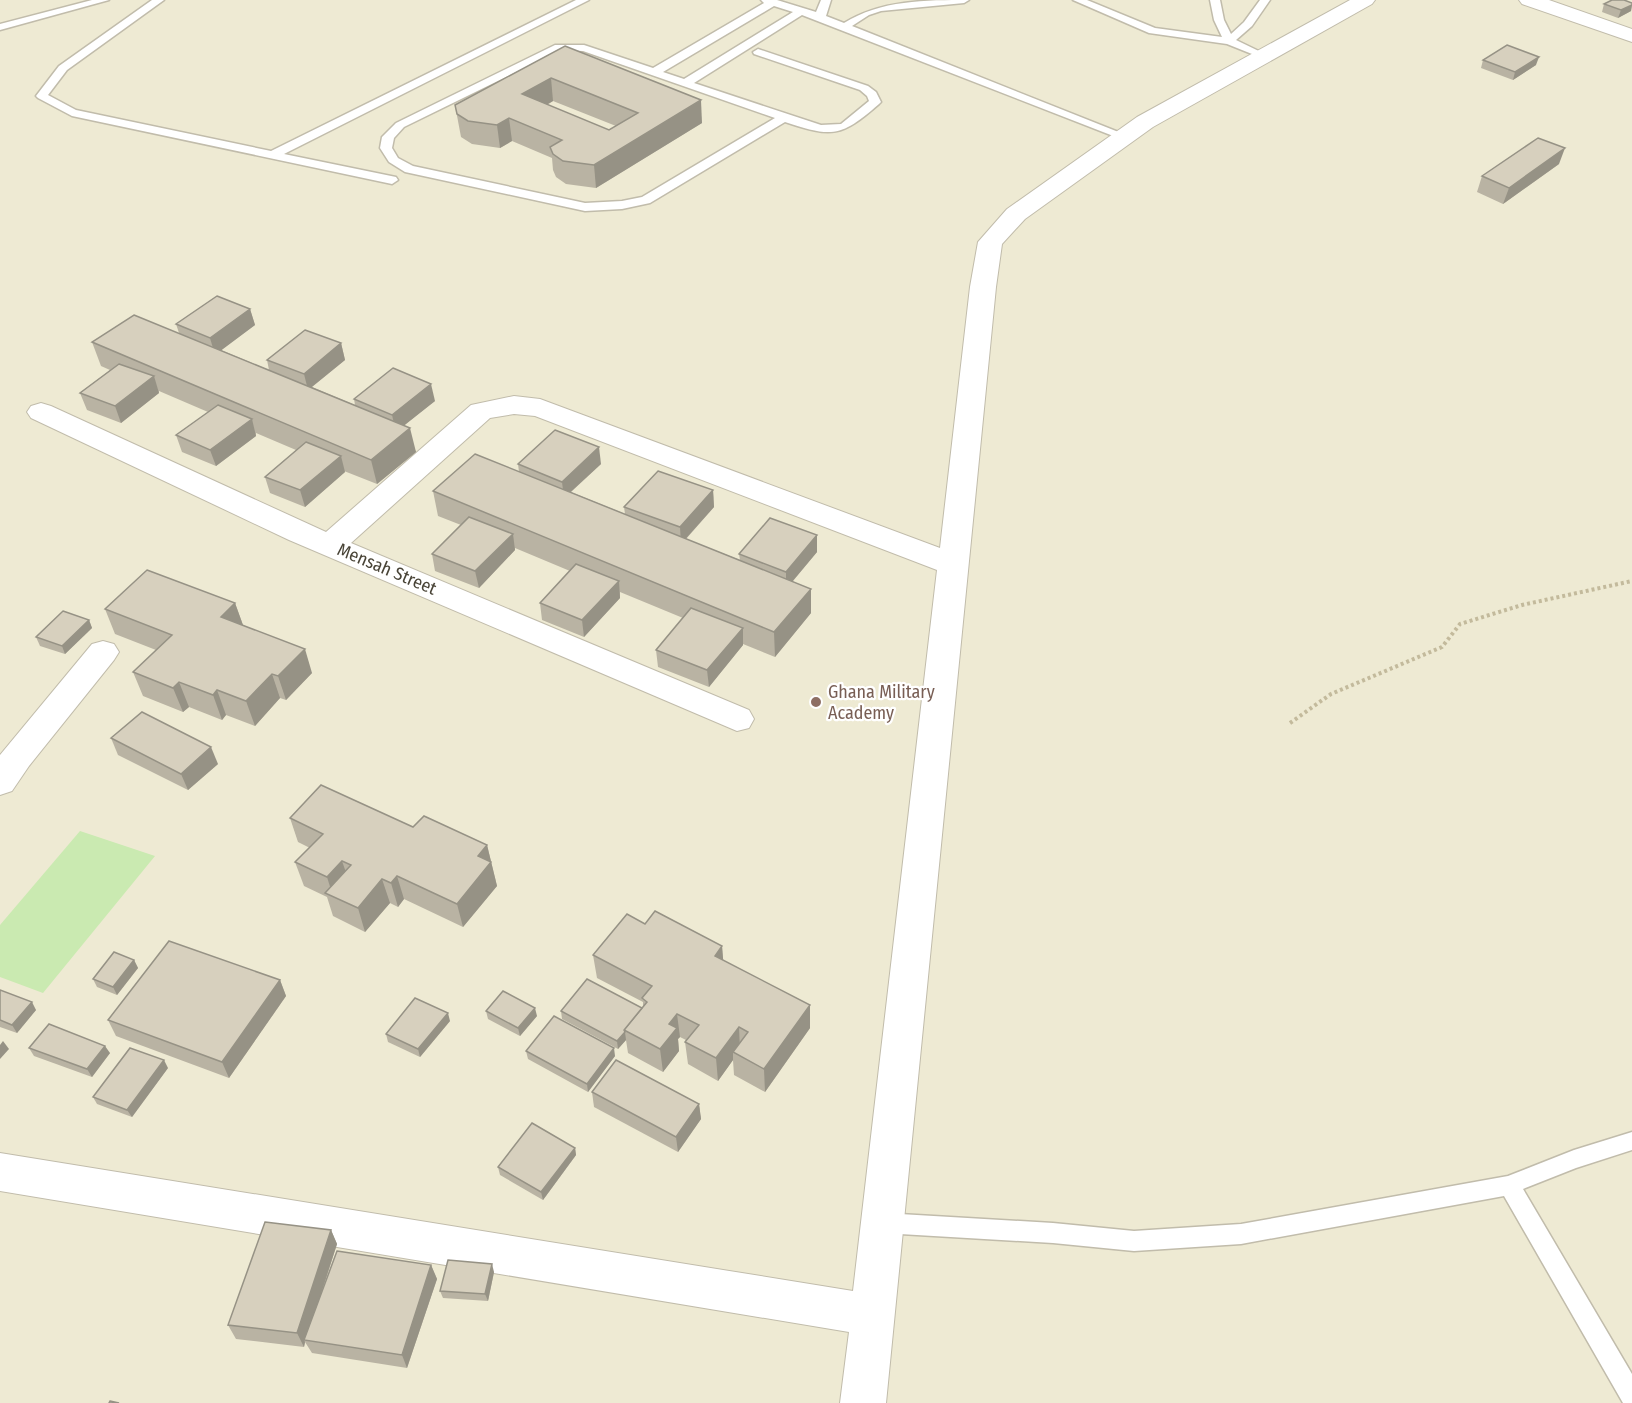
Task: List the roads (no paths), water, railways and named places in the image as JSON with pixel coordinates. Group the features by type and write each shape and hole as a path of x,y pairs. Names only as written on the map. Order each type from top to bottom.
{"street":[{"path":"863,1403 983,287 990,242 1016,214 1145,122 1262,55 1365,0"},
{"path":"1529,0 1632,36"},
{"path":"330,545 481,411 514,405 540,408 954,565"},
{"name":"Mensah Street","path":"41,412 330,545 737,719"},
{"path":"0,782 17,756 103,652"},
{"path":"4,1180 873,1315"}],"lane":[{"path":"0,27 104,0"},
{"path":"159,0 63,68 42,96 72,113 392,180"},
{"path":"272,155 584,0"},
{"path":"820,17 826,0"},
{"path":"844,27 864,13 879,8 964,0"},
{"path":"1078,0 1153,31 1229,42 1262,55"},
{"path":"1215,0 1219,20 1229,42"},
{"path":"1229,42 1248,24 1265,0"},
{"path":"655,72 770,1 820,17 1125,137"},
{"path":"686,83 801,11"},
{"path":"758,52 864,88 872,94 875,102 840,130 825,130 784,118 585,48 559,47 400,125 388,137 386,148 393,160 409,169 585,207 622,205 646,200 784,118"},
{"path":"883,1223 1053,1233 1134,1241 1241,1234 1509,1185 1574,1159 1632,1142"},
{"path":"1509,1185 1632,1396"}],"place":[{"name":"Ghana Military Academy","path":"816,702"}]}
